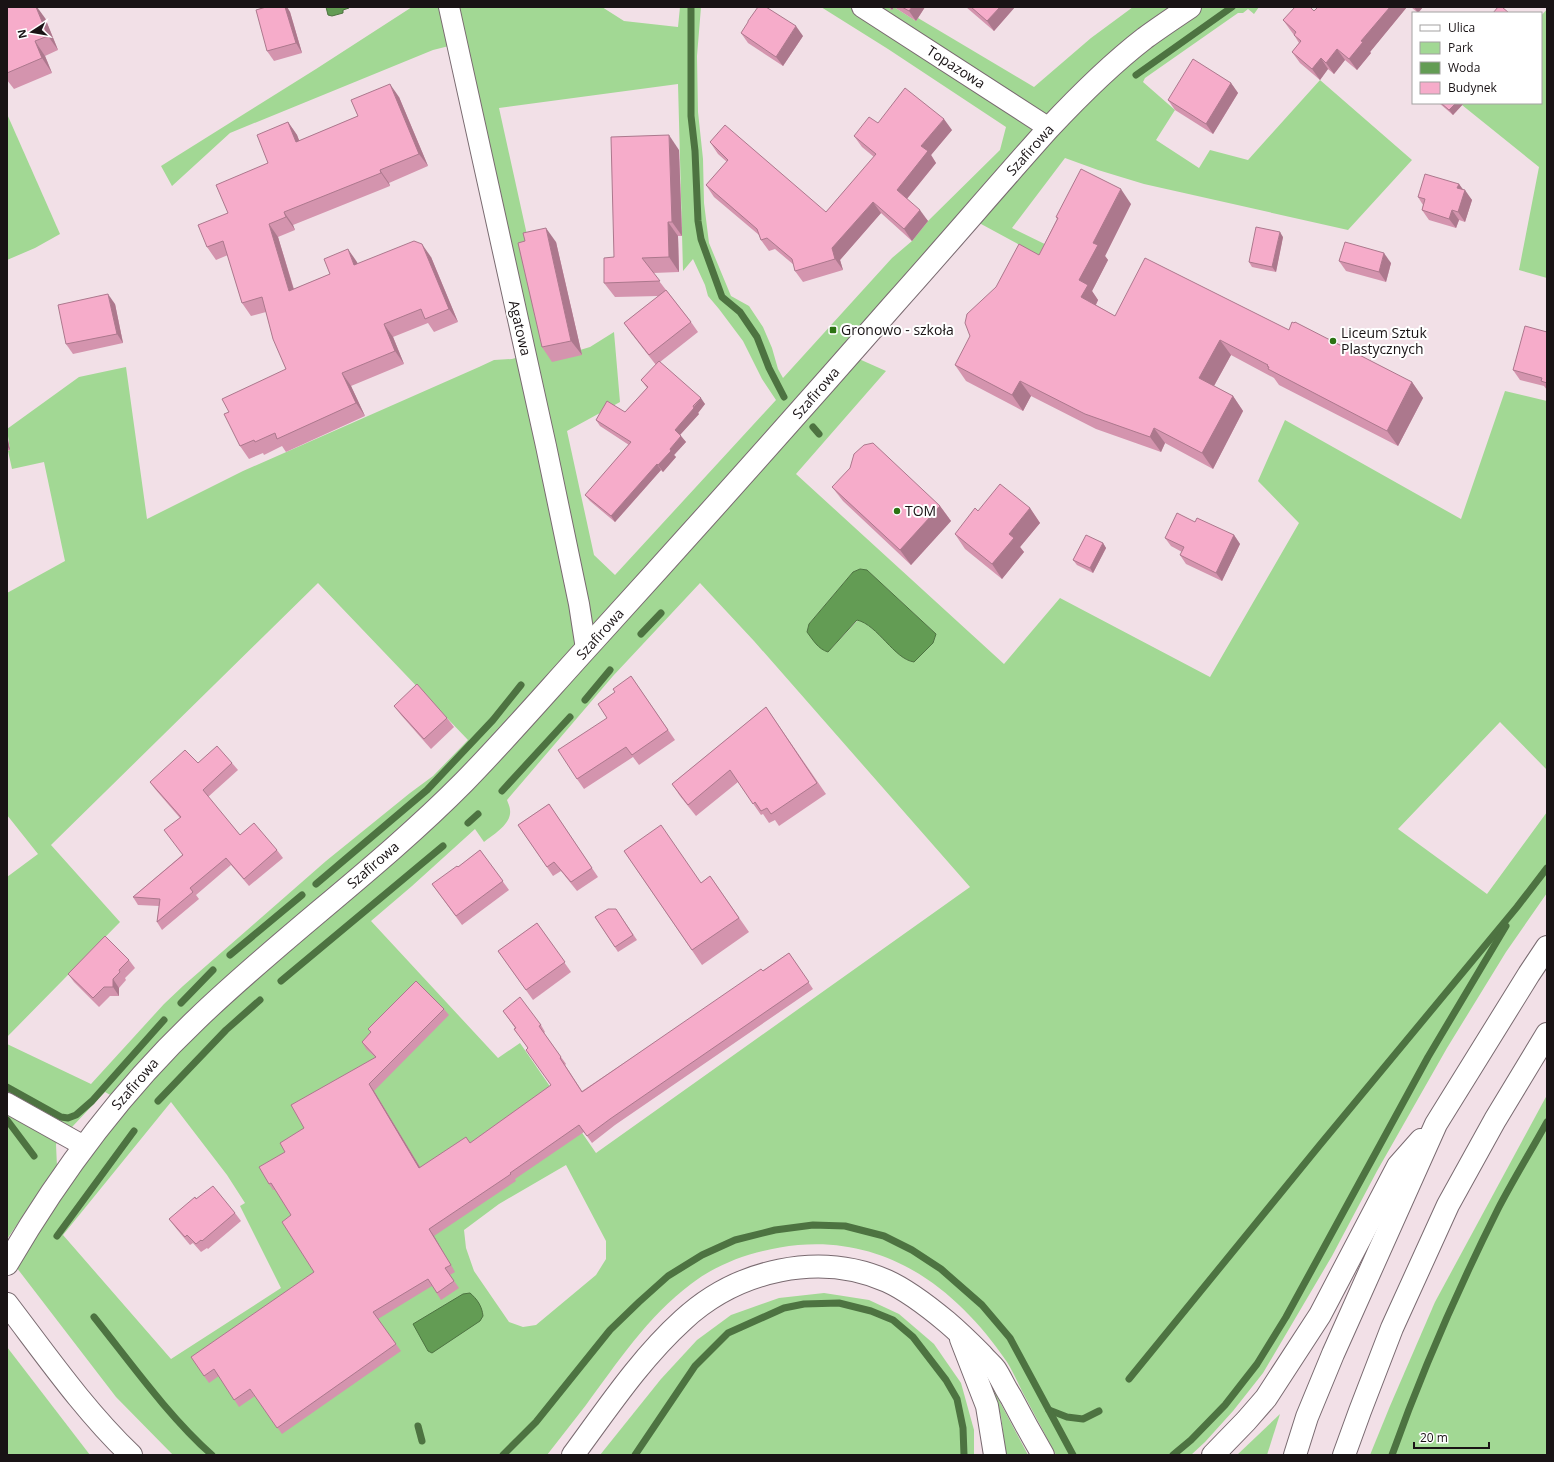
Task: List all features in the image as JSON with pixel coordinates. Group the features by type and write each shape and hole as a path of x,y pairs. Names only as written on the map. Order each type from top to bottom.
{"main road":[{"name":"Szafirowa","path":"8,1261 50,1194 84,1146 119,1100 158,1058 197,1019 250,971 387,854 444,802 533,709 681,545 1049,128 1119,59 1156,30 1190,7"},
{"path":"1295,1455 1307,1417 1333,1354 1436,1124 1547,947"},
{"path":"1344,1455 1392,1328 1448,1205 1495,1120 1544,1041"},
{"path":"1213,1455 1246,1422 1266,1398 1320,1315 1398,1166 1436,1124"},
{"path":"572,1455 644,1362 684,1319 727,1288 750,1278 779,1271 806,1267 832,1268 864,1274 886,1281 900,1288 927,1306 959,1332 994,1368 1043,1455"},
{"path":"7,1304 72,1388 119,1444 131,1455"},
{"path":"959,1332 987,1406 995,1455"}],"street":[{"name":"Agatowa","path":"449,7 546,446 579,604 586,649"},
{"name":"Topazowa","path":"862,7 1049,128"},
{"path":"7,1103 84,1146"}],"green space":[{"path":"412,7 602,7 624,21 678,27 680,7 701,7 697,56 698,112 703,159 704,203 709,243 731,296 749,306 763,327 772,348 778,369 783,378 892,258 912,241 928,221 1000,150 1006,127 888,49 821,7 888,7 892,10 894,7 916,21 918,18 1034,87 1091,38 1133,7 1259,7 1254,14 1248,9 1243,13 1238,13 1145,78 1143,82 1175,110 1156,140 1199,168 1210,150 1248,160 1320,80 1412,160 1348,230 1144,184 1065,158 1012,228 1059,251 1053,263 970,218 850,355 886,371 796,474 1004,664 1060,598 1210,677 1299,523 1258,481 1285,420 1461,519 1505,391 1547,401 1547,770 1500,722 1398,829 1487,894 1547,812 1547,893 1506,952 1447,1048 1377,1171 1332,1256 1263,1373 1233,1411 1191,1455 1056,1455 1007,1362 988,1336 966,1312 943,1291 918,1274 891,1260 862,1250 831,1245 798,1245 770,1249 728,1262 715,1268 675,1297 647,1325 634,1341 547,1455 173,1455 116,1397 10,1259 119,1100 105,1092 56,1144 57,1167 7,1239 7,1044 91,1084 164,1004 183,986 326,861 433,776 468,740 318,583 51,845 120,922 7,1037 7,877 38,854 7,815 7,593 65,561 44,462 12,469 8,451 10,450 7,429 79,377 126,367 147,519 243,471 494,360 512,359 526,355 457,44 433,50 230,133 172,186 161,166","holes":["678,84 683,271 693,259 705,285 708,296 743,341 762,379 776,400 615,575 594,555 567,431 620,402 614,332 590,347 580,350 527,235 499,108","860,569 867,570 936,634 933,643 914,662 907,660 900,655 872,628 858,620 828,652 807,632 809,624 853,572","700,583 754,641 970,887 596,1153 520,1043 498,1058 371,921 475,829 484,842 501,829 510,815 507,800 613,676","171,1102 227,1175 245,1203 240,1206 281,1288 171,1359 63,1235","566,1165 606,1241 606,1259 596,1275 536,1325 523,1327 509,1322 474,1271 466,1248 464,1230 499,1204"]},
{"path":"1547,9 1547,278 1519,270 1539,167 1462,105 1542,104 1542,15"},
{"path":"7,114 60,234 35,248 7,260"},
{"path":"1547,1095 1547,1455 1370,1455 1435,1302"},
{"path":"824,1293 869,1300 899,1314 934,1344 961,1383 974,1430 974,1455 600,1455 661,1379 697,1340 731,1315 779,1298"},
{"path":"7,1347 90,1455 7,1455"},
{"path":"984,1372 1028,1455 1006,1455 1001,1416"},
{"path":"1280,1414 1267,1455 1237,1455"}],"water":[{"path":"326,7 349,8 343,10 343,13 332,16 328,15"},
{"path":"860,569 867,570 936,634 933,643 914,662 907,660 900,655 872,628 857,620 828,652 824,651 807,632 809,624 853,572"},
{"path":"470,1293 477,1300 482,1309 483,1316 480,1321 432,1353 428,1351 413,1324 463,1294"}],"building":[{"path":"7,7 36,7 48,36 35,41 42,58 7,73"},
{"path":"266,7 285,7 296,43 267,51 256,10"},
{"path":"758,7 766,7 796,26 776,57 741,33"},
{"path":"902,7 912,7 909,11"},
{"path":"971,7 1000,7 987,21"},
{"path":"1295,7 1310,7 1314,11 1318,7 1390,7 1361,41 1363,42 1349,59 1337,49 1326,63 1321,58 1312,69 1292,52 1301,41 1294,35 1296,32 1283,20"},
{"path":"1498,7 1502,7 1508,12 1494,12"},
{"path":"1193,59 1231,83 1206,124 1168,100"},
{"path":"390,84 419,154 380,170 381,173 284,212 286,217 269,224 289,291 330,274 324,259 348,249 354,265 414,241 422,244 449,309 425,319 421,309 384,324 395,351 342,373 356,403 277,439 275,433 255,442 254,440 240,446 224,414 229,412 222,399 286,369 273,339 262,297 242,303 223,241 207,247 198,225 228,213 216,185 268,163 257,135 288,122 296,142 358,116 351,100"},
{"path":"905,88 944,119 921,146 928,151 897,190 920,210 904,229 873,202 832,248 835,259 795,271 792,259 767,238 761,240 757,229 706,185 728,160 710,142 725,125 826,212 876,154 854,136 869,117 878,123"},
{"path":"1442,104 1455,104 1449,110"},
{"path":"669,135 672,222 668,222 669,257 642,258 660,281 604,283 604,258 614,257 611,137"},
{"path":"1081,169 1121,189 1093,243 1098,245 1079,280 1088,285 1081,297 1115,316 1145,258 1289,330 1292,322 1295,322 1412,382 1387,431 1268,369 1268,365 1220,340 1199,378 1233,396 1202,453 1154,428 1150,437 1085,414 1020,381 1012,395 955,365 970,336 965,323 967,314 996,287 1019,244 1039,255 1058,218 1056,217"},
{"path":"1425,174 1459,184 1457,188 1465,190 1458,212 1452,210 1449,219 1422,210 1425,199 1418,197"},
{"path":"1256,227 1280,232 1272,267 1249,262"},
{"path":"546,228 571,341 542,347 518,243 525,241 523,233"},
{"path":"1345,242 1384,253 1379,272 1339,261"},
{"path":"666,290 691,322 649,355 624,323"},
{"path":"108,294 117,334 66,344 58,305"},
{"path":"1525,326 1547,332 1547,383 1541,381 1542,378 1513,370"},
{"path":"659,361 701,398 675,430 681,436 670,449 671,451 658,465 657,464 611,516 585,495 631,442 596,420 607,401 625,412 648,387 641,380"},
{"name":"TOM","path":"873,443 940,506 900,550 832,487 850,468 854,454 864,445"},
{"path":"1000,484 1030,508 1009,534 1014,538 992,564 955,534 975,508 978,511"},
{"path":"1177,513 1195,522 1197,518 1234,535 1216,573 1180,555 1184,547 1165,538"},
{"path":"1086,535 1103,543 1090,568 1073,560"},
{"path":"631,676 668,730 632,755 626,747 577,779 558,750 607,718 598,704 615,692 613,689"},
{"path":"417,684 447,718 424,739 394,706"},
{"path":"766,707 817,783 771,814 767,808 761,811 755,802 753,804 730,770 688,805 672,784"},
{"path":"217,746 232,763 203,790 240,835 254,823 277,850 244,879 226,858 190,888 193,892 157,922 160,899 133,897 183,855 164,830 181,817 150,782 185,750 198,763"},
{"path":"549,804 592,868 571,882 554,862 547,867 518,825"},
{"path":"661,825 701,883 710,876 739,918 692,950 624,851"},
{"path":"480,850 503,881 456,916 432,884"},
{"path":"608,909 616,909 633,935 615,947 595,917"},
{"path":"537,923 565,962 526,990 498,951"},
{"path":"105,936 129,960 119,970 120,972 113,979 113,987 104,987 93,998 68,974"},
{"path":"789,953 809,982 587,1136 579,1125 510,1173 511,1174 429,1229 451,1265 445,1268 454,1281 437,1293 428,1279 373,1312 396,1344 277,1428 250,1389 234,1400 214,1369 204,1376 191,1357 314,1272 282,1222 291,1215 259,1167 285,1152 280,1143 304,1128 291,1105 376,1057 362,1042 371,1032 368,1029 416,981 444,1009 369,1084 419,1168 466,1137 470,1143 551,1085 526,1050 528,1048 514,1029 516,1028 503,1011 520,997 541,1025 539,1026 561,1057 560,1058 582,1092 761,969 763,971"},
{"path":"213,1186 235,1213 202,1241 201,1240 196,1244 187,1235 185,1237 169,1219 195,1197 196,1199"}],"waterway":[{"path":"691,7 691,116 695,151 698,221 701,239 722,297 740,312 757,337 769,368 784,397"},
{"path":"1136,75 1232,7"},
{"path":"813,427 819,434"},
{"path":"641,634 661,613"},
{"path":"585,700 610,670"},
{"path":"316,884 427,790 493,720 521,685"},
{"path":"502,791 570,717"},
{"path":"468,823 478,814"},
{"path":"281,981 443,846"},
{"path":"1129,1379 1517,907 1547,868"},
{"path":"230,955 302,895"},
{"path":"1173,1455 1191,1440 1225,1405 1257,1364 1286,1317 1428,1057 1506,926"},
{"path":"181,1003 213,970"},
{"path":"158,1101 226,1030 260,1000"},
{"path":"7,1087 61,1117 68,1118 76,1115 92,1101 164,1020"},
{"path":"7,1120 34,1156"},
{"path":"1392,1455 1428,1361 1469,1269 1504,1198 1547,1122"},
{"path":"57,1236 134,1131"},
{"path":"503,1455 536,1422 610,1330 668,1276 702,1255 735,1240 775,1230 813,1225 845,1226 884,1236 912,1250 941,1269 982,1305 1010,1338 1073,1455"},
{"path":"635,1455 695,1366 728,1333 784,1308 804,1304 839,1303 871,1311 893,1320 913,1337 946,1380 957,1399 963,1428 964,1455"},
{"path":"94,1317 165,1407 212,1455"},
{"path":"1049,1410 1067,1417 1083,1419 1099,1411"},
{"path":"418,1426 422,1441"}],"place":[{"name":"Gronowo - szkoła","path":"833,330"},
{"name":"Liceum Sztuk Plastycznych","path":"1333,341"},
{"name":"TOM","path":"897,511"}]}
